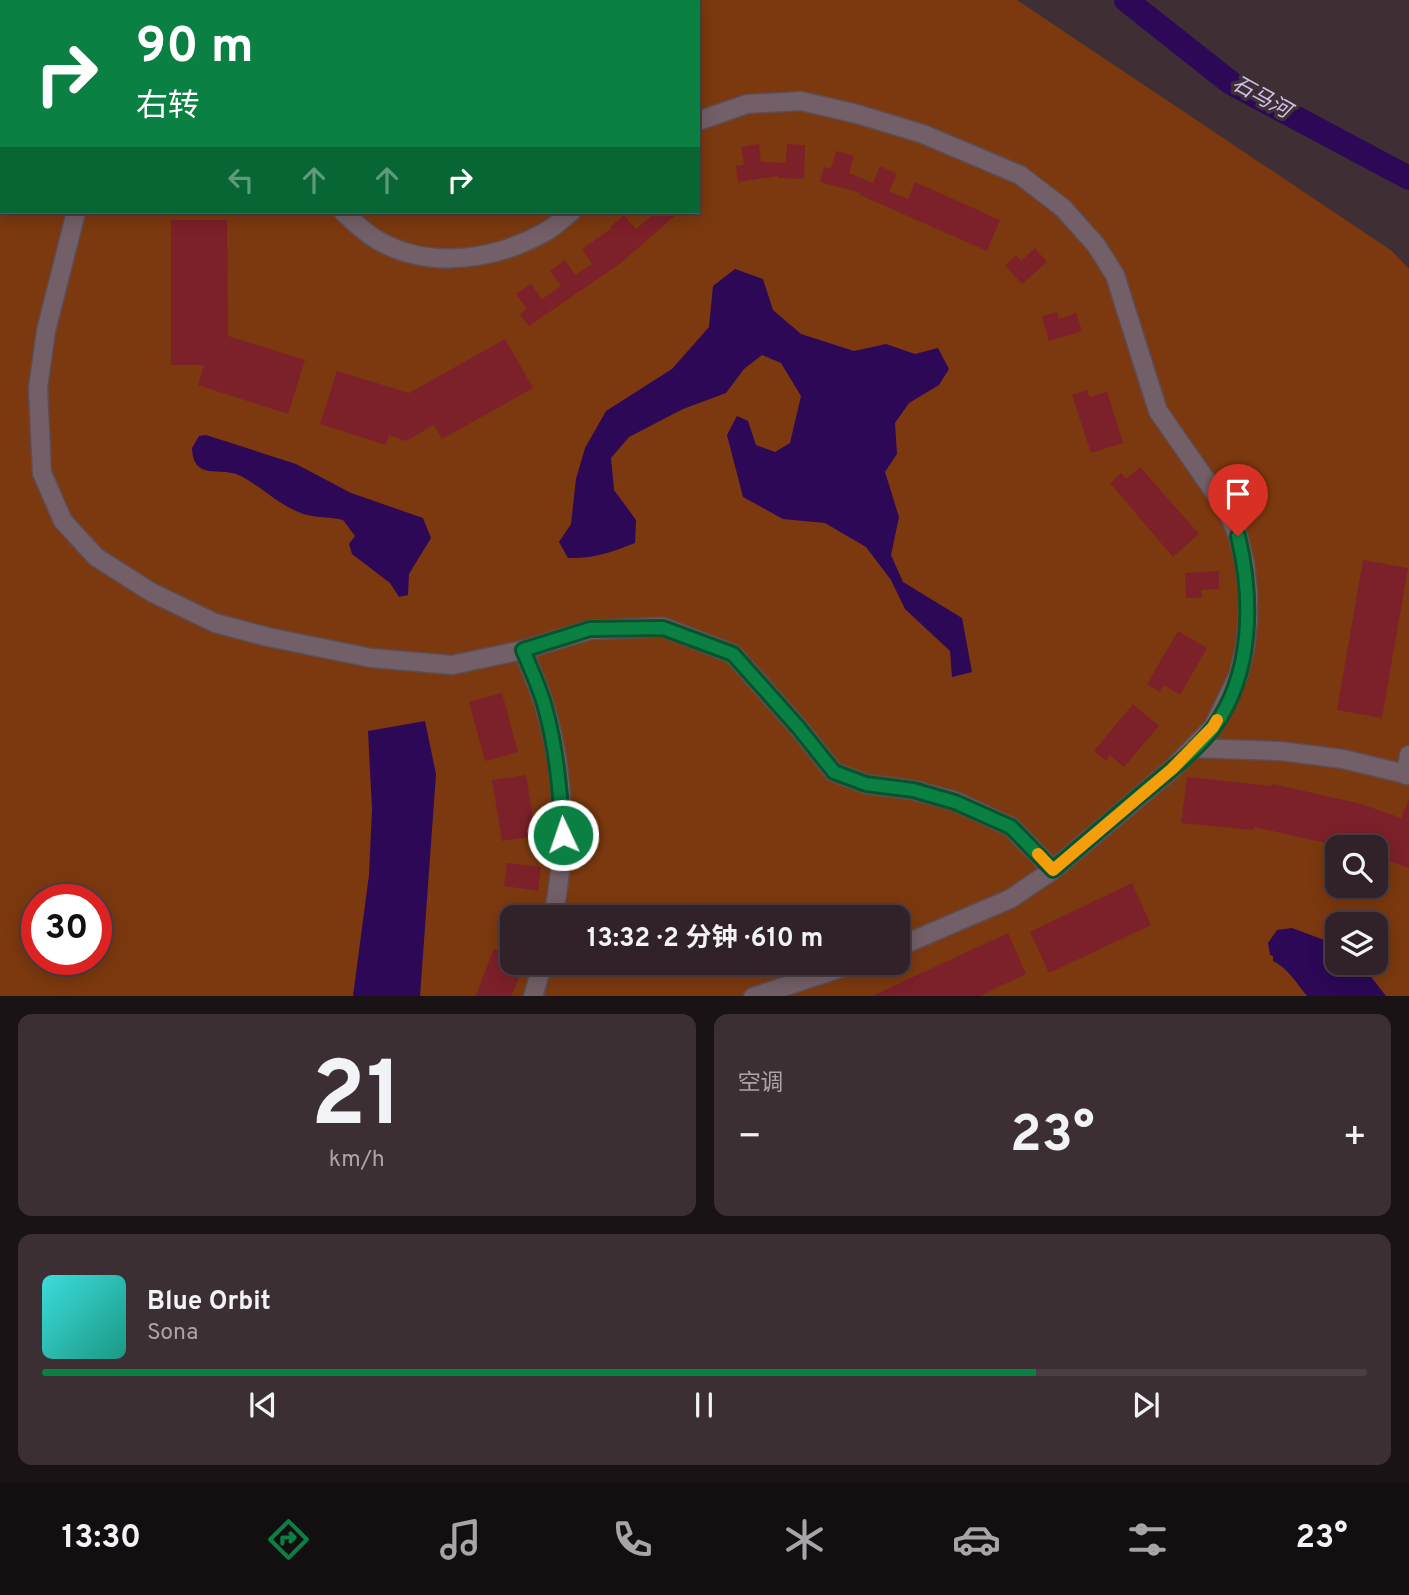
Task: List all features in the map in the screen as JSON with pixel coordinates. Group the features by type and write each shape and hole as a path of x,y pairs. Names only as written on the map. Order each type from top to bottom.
{"street":[{"path":"700,120 747,104 801,102 857,114 923,134 1020,175 1063,208 1096,245 1115,275 1158,411 1227,510 1238,536 1248,592 1245,648 1238,676 1213,727 1172,769 1053,870 1010,899 910,942"},
{"path":"75,214 46,331 40,377 42,473 63,521 96,557 151,592 215,623 371,658 452,665 523,650 590,629 663,628 733,654 834,772 866,784 913,790 966,806 1011,827 1053,870"},
{"path":"345,214 380,242 409,253 453,260 500,252 547,231 568,214"},
{"path":"523,650 546,709 559,771 563,835 554,905"},
{"path":"1193,748 1280,751 1343,759 1408,775 1409,755"},
{"path":"533,996 539,975"},
{"path":"753,996 818,975"}],"shaded area":[{"path":"700,0 1017,0 1392,251 1409,269 1409,996 0,996 0,214 700,214"},
{"path":"735,269 763,279 773,310 801,334 854,351 886,344 915,354 938,348 949,369 939,385 909,403 895,423 897,454 885,472 899,517 891,555 903,582 962,618 972,672 952,677 950,651 905,609 891,580 866,547 825,523 783,519 743,497 727,435 737,416 748,421 756,445 775,452 790,443 801,396 781,363 762,355 744,369 726,393 683,409 629,437 611,458 614,490 636,520 635,543 602,554 568,558 559,542 571,524 576,479 585,448 606,411 672,369 709,327 713,286"},
{"path":"206,435 296,464 351,493 423,518 431,538 409,574 408,595 399,597 390,583 352,554 349,544 355,536 343,520 302,514 241,476 210,471 197,465 192,448 199,436"},
{"path":"425,721 436,774 420,996 353,996 369,875 372,809 368,731"},
{"path":"1292,928 1325,940 1325,975 1370,975 1386,996 1307,996 1270,955 1268,943 1277,930"}],"building":[{"path":"759,144 761,162 786,163 787,144 805,145 804,179 778,176 738,182 736,166 744,165 741,147"},
{"path":"836,151 854,156 849,173 873,183 880,166 897,174 889,191 908,199 915,182 1000,220 987,251 860,195 861,193 820,182 824,167 831,169"},
{"path":"654,214 677,214 621,263 529,326 520,314 527,309 516,294 531,284 542,299 561,286 550,271 565,260 575,275 592,264 582,249 612,228 610,227 624,215 636,229"},
{"path":"171,220 227,220 228,336 305,360 288,414 198,385 204,365 171,365"},
{"path":"1035,248 1047,262 1022,284 1005,266 1016,255 1021,261"},
{"path":"1057,312 1059,319 1076,313 1082,331 1049,341 1042,316"},
{"path":"505,339 533,388 442,439 434,425 406,441 389,435 386,445 320,424 337,371 409,393"},
{"path":"1087,390 1090,397 1107,392 1123,443 1091,453 1072,395"},
{"path":"1140,467 1199,534 1173,557 1110,483 1121,473 1126,479"},
{"path":"1363,560 1408,568 1382,718 1337,710"},
{"path":"1219,571 1219,589 1201,590 1202,598 1186,598 1185,573"},
{"path":"1178,631 1207,648 1180,695 1164,685 1160,692 1147,684"},
{"path":"502,693 518,752 485,761 469,702"},
{"path":"1133,704 1159,726 1124,767 1110,755 1106,761 1094,751"},
{"path":"526,775 536,836 502,841 492,780"},
{"path":"1187,777 1273,784 1361,804 1401,818 1409,799 1409,868 1388,860 1388,835 1325,835 1325,843 1254,827 1254,830 1181,823"},
{"path":"507,863 541,867 538,891 504,886"},
{"path":"1132,883 1151,925 1049,973 1030,932"},
{"path":"1008,933 1026,974 981,996 872,996"},
{"path":"494,949 500,951 500,975 520,975 511,996 475,996"}],"waterway":[{"name":"石马河","path":"1126,0 1231,83 1409,178"}],"slow traffic":[{"path":"1038,854 1053,870 1172,769 1217,720"}],"route":[{"path":"563,835 559,771 546,709 523,650 590,629 663,628 733,654 834,772 866,784 913,790 955,802 1011,827 1053,870 1172,769 1213,727 1227,702 1238,676 1248,620 1245,564 1238,536"}]}
